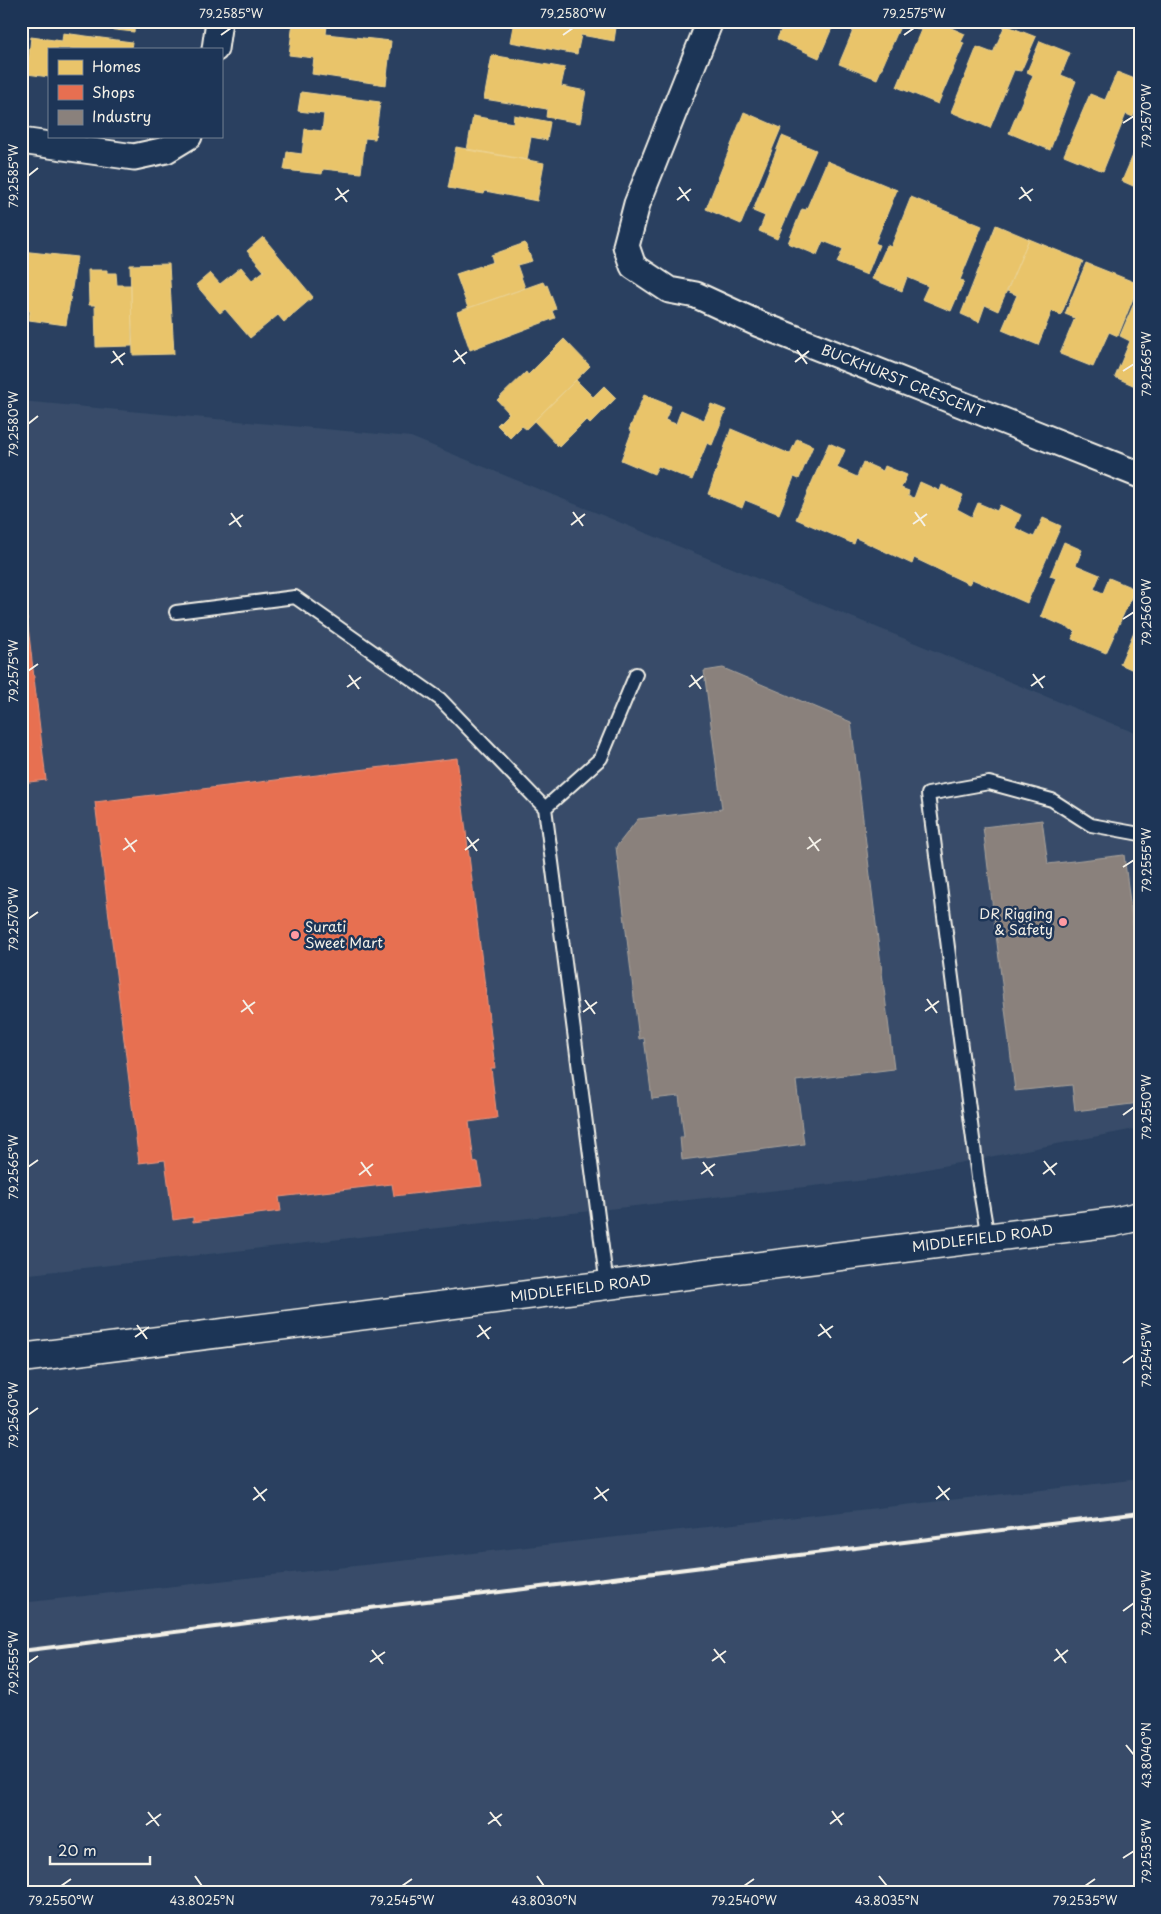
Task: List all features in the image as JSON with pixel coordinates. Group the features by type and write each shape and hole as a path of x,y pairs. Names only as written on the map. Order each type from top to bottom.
{"main road":[{"name":"MIDDLEFIELD ROAD","path":"21,1358 988,1238 1114,1222 1140,1216"}],"street":[{"path":"216,48 219,21"},
{"name":"BUCKHURST CRESCENT","path":"710,21 637,204 626,246 634,266 669,290 696,295 759,324 1140,474"},
{"path":"21,142 134,157 166,150 186,138"}],"lane":[{"path":"176,612 295,597 440,699 545,808 606,1286"},
{"path":"545,808 601,758 636,674"},
{"path":"988,1238 979,1185 928,794 989,783 1052,800 1091,825 1140,834"}],"shaded area":[{"path":"21,401 411,437 1140,735 1140,1128 875,1179 21,1275"},
{"path":"1140,1479 1140,1893 21,1893 21,1603"}],"building: Homes":[{"path":"85,21 135,21 134,32 98,28 98,23"},
{"path":"514,21 617,21 614,41 581,35 577,54 510,42"},
{"path":"785,21 835,21 819,58 777,39"},
{"path":"857,21 910,21 909,24 902,22 877,79 839,64"},
{"path":"917,21 952,21 949,27 965,34 961,42 964,43 938,104 897,87 921,30 914,27"},
{"path":"293,22 327,26 326,34 391,41 386,85 312,74 314,58 289,55"},
{"path":"1005,25 1036,37 1021,71 1014,70 990,128 951,112 977,47 993,53"},
{"path":"63,33 132,42 131,48 48,48 48,77 27,74 31,37 62,41"},
{"path":"1040,41 1070,53 1061,75 1076,81 1050,150 1009,133 1033,75 1027,72"},
{"path":"492,55 565,68 561,86 586,91 580,123 546,117 547,109 484,99"},
{"path":"1117,72 1140,81 1140,101 1133,117 1126,114 1103,171 1064,155 1090,94 1105,100"},
{"path":"301,92 380,102 375,139 365,138 361,173 323,169 322,174 284,170 287,152 302,154 305,129 322,131 324,114 298,111"},
{"path":"744,112 781,128 741,224 706,209"},
{"path":"514,115 550,122 547,140 531,137 527,160 467,150 473,116 513,123"},
{"path":"782,136 816,150 777,239 759,231 765,216 753,211"},
{"path":"1140,139 1140,189 1122,181"},
{"path":"456,147 544,163 537,201 485,191 484,194 448,188"},
{"path":"827,161 897,190 875,243 879,245 867,275 837,263 843,249 823,241 817,255 788,243 802,209 806,210"},
{"path":"911,197 982,226 960,280 964,281 951,311 922,299 928,286 907,277 902,291 872,279 887,245 891,247"},
{"path":"996,225 1029,239 998,311 985,305 979,322 961,314"},
{"path":"263,237 313,297 284,322 278,315 250,338 225,309 220,313 196,285 210,273 220,284 241,267 252,280 264,271 247,251"},
{"path":"1029,239 1083,261 1061,315 1052,311 1038,345 1002,330 1017,295 1007,291"},
{"path":"525,243 532,261 517,265 525,288 468,308 456,274 493,262 491,255"},
{"path":"21,251 77,257 66,325 29,320 30,311 21,310"},
{"path":"1086,263 1139,284 1118,336 1109,332 1093,367 1060,354 1075,318 1065,314"},
{"path":"169,264 174,354 133,355 130,265"},
{"path":"88,270 107,270 107,273 116,273 117,285 131,285 132,346 96,347 95,305 89,305"},
{"path":"543,282 545,286 547,285 556,309 552,311 555,318 470,350 457,312"},
{"path":"1140,289 1140,373 1135,386 1115,377 1130,341 1120,336"},
{"path":"564,339 590,366 526,429 522,426 510,438 497,425 509,413 497,400 526,372 528,375"},
{"path":"576,380 593,397 604,386 616,398 590,424 586,420 559,447 534,421"},
{"path":"644,395 671,406 665,420 676,424 681,410 704,420 711,404 726,410 712,445 707,443 692,480 658,466 654,474 621,460 632,431 629,430"},
{"path":"731,429 790,454 797,439 813,446 799,479 794,477 779,514 745,500 742,508 708,494"},
{"path":"829,443 845,450 837,468 857,477 863,462 883,471 885,466 907,475 901,488 909,491 908,495 914,498 920,482 940,491 942,485 963,495 957,509 972,517 978,503 997,511 1000,505 1021,515 1015,528 1034,537 1043,518 1061,526 1027,603 972,579 969,584 914,558 912,564 856,538 854,544 796,519"},
{"path":"1064,542 1082,550 1076,565 1100,575 1094,589 1103,593 1109,578 1135,589 1106,653 1072,639 1075,631 1041,616 1056,578 1050,576"},
{"path":"1140,618 1140,673 1120,664"}],"building: Shops":[{"path":"21,618 27,618 46,780 21,783"},
{"name":"Surati Sweet Mart","path":"457,758 495,1068 491,1068 497,1118 469,1122 474,1163 478,1162 482,1186 394,1196 392,1184 279,1197 281,1211 193,1222 193,1217 173,1220 165,1160 139,1163 95,802"}],"building: Industry":[{"path":"723,668 851,722 894,1069 796,1081 804,1144 682,1160 680,1137 684,1137 679,1096 652,1099 644,1038 639,1039 616,847 638,819 722,809 704,671"},
{"name":"DR Rigging & Safety","path":"1042,820 1048,864 1124,855 1140,980 1140,1103 1075,1111 1072,1085 1015,1091 983,827"}],"railway":[{"path":"21,1651 1140,1513"}],"place":[{"name":"DR Rigging & Safety","path":"1063,922"},
{"name":"Surati Sweet Mart","path":"295,935"}]}
